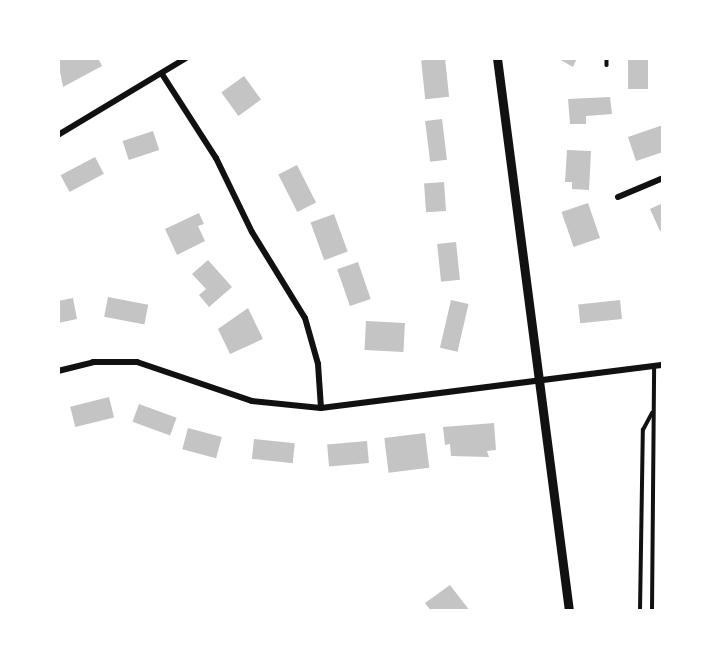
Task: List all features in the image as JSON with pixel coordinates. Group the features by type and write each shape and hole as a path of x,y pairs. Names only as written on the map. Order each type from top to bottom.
{"main road":[{"path":"496,58 569,611"}],"street":[{"path":"58,135 186,58"},
{"path":"162,74 216,158 252,232 300,306 318,364 321,408"},
{"path":"618,197 663,178"},
{"path":"58,372 93,362 137,362 252,401 321,408 663,365"}],"lane":[{"path":"607,58 607,65"},
{"path":"652,611 656,432 652,412 654,367"},
{"path":"640,611 643,430 652,412"}],"building":[{"path":"64,58 98,58 102,66 63,87 58,61"},
{"path":"445,58 449,97 425,99 421,61"},
{"path":"557,58 577,58 573,67"},
{"path":"628,58 648,58 648,89 628,89"},
{"path":"244,76 261,99 238,116 221,92"},
{"path":"610,97 612,114 586,116 586,124 570,124 568,99"},
{"path":"442,119 447,160 430,162 425,121"},
{"path":"663,125 663,152 636,161 628,137"},
{"path":"153,131 159,150 129,160 123,141"},
{"path":"567,150 591,151 589,190 572,189 572,182 565,182"},
{"path":"95,157 104,174 69,192 61,175"},
{"path":"297,165 316,202 297,212 278,175"},
{"path":"444,182 446,211 426,212 424,183"},
{"path":"588,203 600,238 574,247 562,212"},
{"path":"663,203 663,229 660,231 650,209"},
{"path":"199,213 204,224 198,226 205,241 177,255 165,229"},
{"path":"334,214 348,252 324,260 311,223"},
{"path":"456,242 460,280 441,282 437,244"},
{"path":"208,260 232,287 209,307 199,295 206,289 192,274"},
{"path":"358,262 371,299 350,306 337,269"},
{"path":"108,297 148,305 144,324 104,317"},
{"path":"73,298 77,319 58,323 58,301"},
{"path":"451,300 469,304 458,352 440,348"},
{"path":"620,300 622,319 580,323 578,304"},
{"path":"248,308 263,339 230,354 218,329"},
{"path":"366,321 405,323 403,352 364,350"},
{"path":"109,397 114,417 75,427 70,407"},
{"path":"139,404 177,418 170,436 133,422"},
{"path":"494,423 496,450 487,451 489,457 451,456 450,444 445,445 443,427"},
{"path":"188,428 222,437 216,458 182,449"},
{"path":"425,433 429,468 389,473 384,438"},
{"path":"254,439 295,443 293,463 252,459"},
{"path":"367,441 369,463 329,466 327,444"},
{"path":"450,585 470,611 431,611 425,603"}]}
